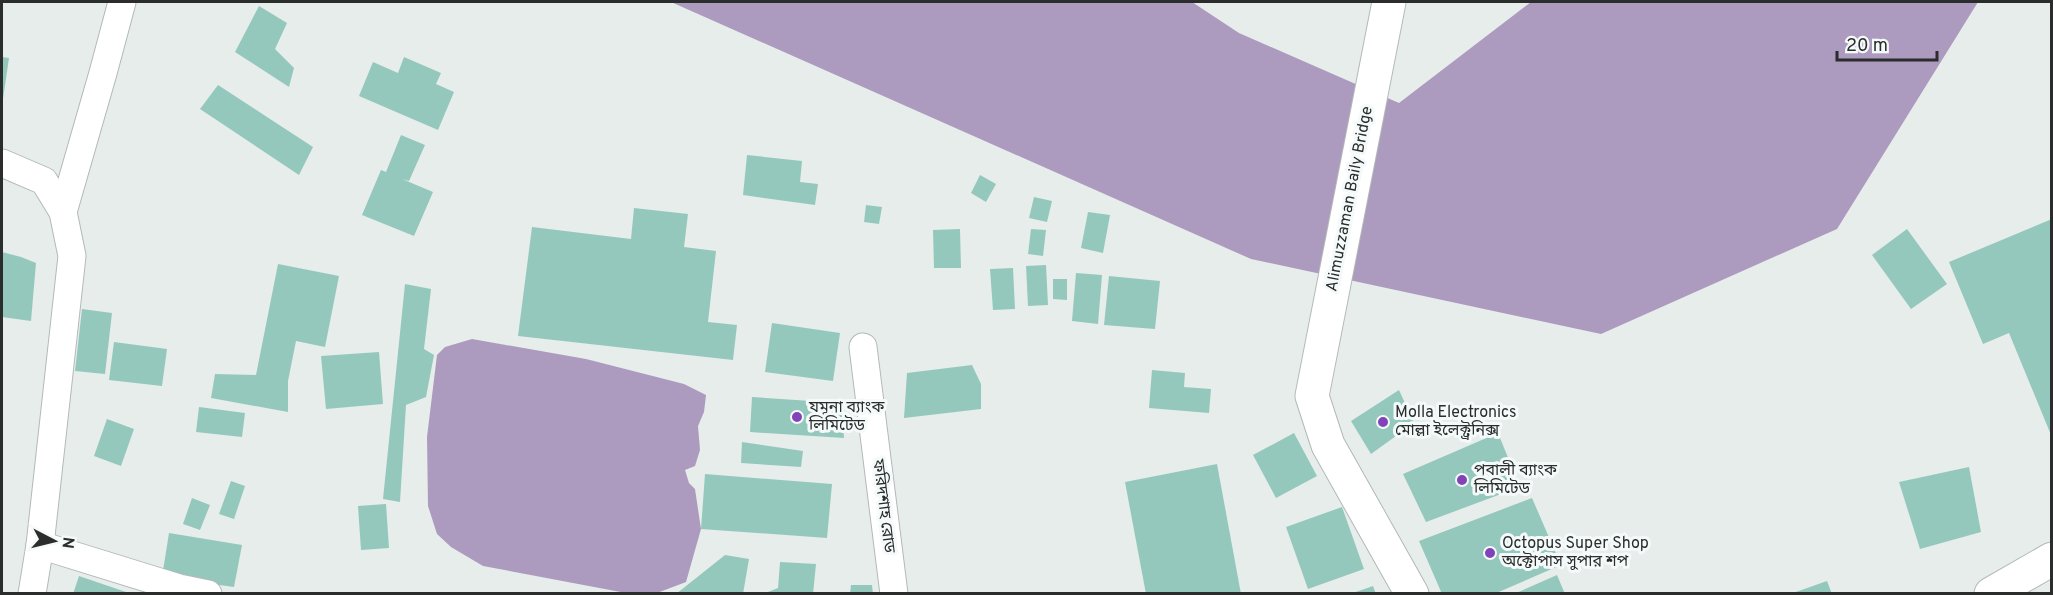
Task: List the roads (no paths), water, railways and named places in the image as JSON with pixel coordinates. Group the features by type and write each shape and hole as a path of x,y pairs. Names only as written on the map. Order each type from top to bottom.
{"main road":[{"name":"Alimuzzaman Baily Bridge","path":"1389,2 1312,396 1328,445 1412,594"},
{"path":"1991,594 2052,559"}],"street":[{"path":"63,212 104,73 122,2"},
{"path":"2,163 44,181 63,212 72,256 40,545 32,594"},
{"name":"ফরিদশাহ রোড","path":"863,347 894,594"},
{"path":"40,545 179,588 208,594"}],"place":[{"name":"যমুনা ব্যাংক লিমিটেড","path":"797,417"},
{"name":"Molla Electronics মোল্লা ইলেক্ট্রনিক্স","path":"1383,422"},
{"name":"পূবালী ব্যাংক লিমিটেড","path":"1462,480"},
{"name":"Octopus Super Shop অক্টোপাস সুপার শপ","path":"1490,553"}]}
